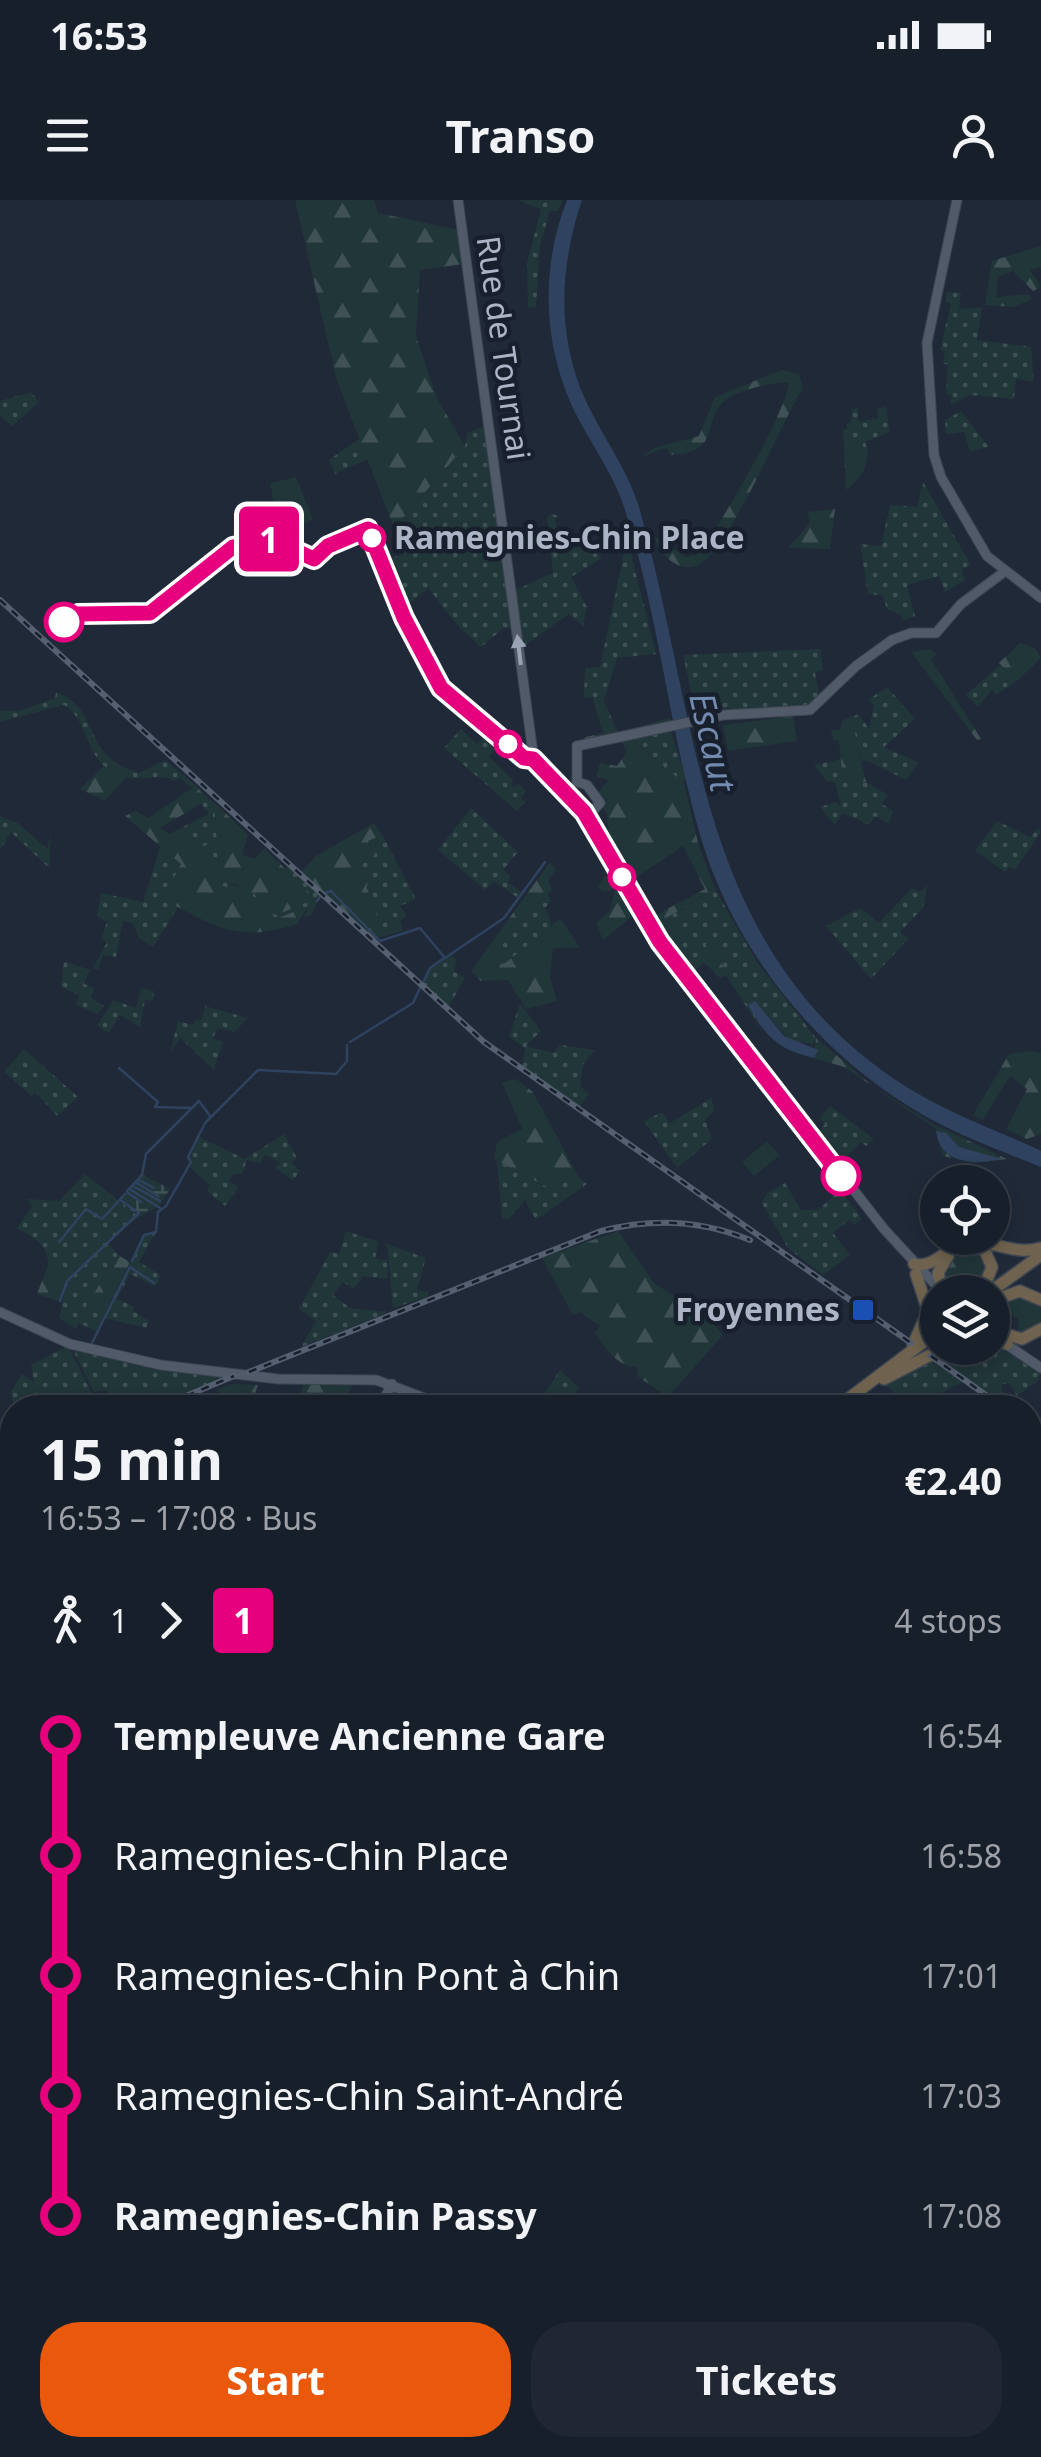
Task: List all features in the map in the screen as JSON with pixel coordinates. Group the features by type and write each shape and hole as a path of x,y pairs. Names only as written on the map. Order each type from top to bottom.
{"highway":[{"path":"905,1356 927,1317 926,1299 915,1269 934,1262 954,1247 972,1242 1041,1251"},
{"path":"940,1275 940,1268 951,1253 969,1245 981,1248 990,1261 990,1275"},
{"path":"1010,1280 1041,1251"},
{"path":"931,1275 934,1262"},
{"path":"1010,1285 1041,1263"},
{"path":"1010,1294 1020,1292 1041,1300"},
{"path":"1010,1336 1022,1338 1041,1328"},
{"path":"853,1395 920,1346"},
{"path":"862,1395 920,1350"},
{"path":"884,1379 920,1360"}],"main road":[{"name":"Rue de Tournai","path":"458,200 530,746 541,766 590,815 669,951 915,1269"},
{"path":"957,200 927,343 933,447 941,477 987,556 1041,598"},
{"path":"590,815 600,804 587,785 576,782 576,746 693,720 810,710 856,666 892,640 911,633 936,633 962,604 1008,574"},
{"path":"533,759 584,812 667,952 921,1275"},
{"path":"915,1269 922,1275"},
{"path":"0,1312 55,1338 181,1368 392,1384 419,1395"},
{"path":"1012,1346 1041,1365"},
{"path":"386,1395 392,1384"}],"green space":[{"path":"295,200 374,200 378,213 460,230 464,264 420,270 416,336 437,398 465,446 394,528 337,381"},
{"path":"518,200 563,200 558,211 550,211 540,246 536,307 528,308 527,263 541,209"},
{"path":"1041,246 1041,267 1030,270 1041,287 1033,291 1013,271 998,277 996,297 1029,294 1032,299 1013,307 985,305 992,261"},
{"path":"946,292 961,293 959,309 982,307 977,340 1031,347 1034,382 1016,379 1014,399 970,395 950,405 952,396 946,394 948,365 943,363 945,351 940,350 951,304 946,302"},
{"path":"782,370 799,374 803,388 727,533 700,564 682,567 660,551 655,537 686,557 696,555 754,462 779,412 788,383 752,388 726,400 716,412 708,437 697,449 670,455 666,447 640,458 654,448 699,436 715,397"},
{"path":"31,392 39,402 12,426 0,416 0,401"},
{"path":"886,407 890,432 865,442 868,451 850,452 847,423 851,422 852,409 858,408 859,422 878,418 877,409"},
{"path":"961,411 989,447 970,451 964,432 946,434 945,420"},
{"path":"486,425 513,629 504,628 481,647 458,626 428,588 401,610 383,561 403,554 394,528 465,446 467,433"},
{"path":"850,427 850,451 868,451 862,474 846,490 843,430"},
{"path":"360,438 368,459 335,474 329,460"},
{"path":"296,477 313,519 293,530 277,520 270,483"},
{"path":"923,482 971,565 962,569 965,580 945,592 939,576 907,585 915,616 903,621 901,615 887,609 882,595 868,594 860,544 881,546 890,505 917,507"},
{"path":"835,509 830,549 788,548 810,523 807,512"},
{"path":"559,516 555,519 561,554 585,544 602,558 571,577 587,607 583,626 569,614 521,648 513,591 553,573 547,517"},
{"path":"627,538 656,654 617,658 604,701 594,703 593,697 584,698 585,668 600,667"},
{"path":"1020,643 1035,648 1041,658 1017,681 999,663"},
{"path":"820,649 823,670 815,673 821,701 812,708 690,719 732,708 695,710 683,655"},
{"path":"930,649 937,654 931,659 981,739 977,740 911,652"},
{"path":"1000,665 1017,681 997,694 992,690 978,707 966,695"},
{"path":"887,687 915,719 884,747 919,763 906,780 866,760 862,762 851,718 858,714 869,728 874,705 868,700"},
{"path":"56,692 81,710 99,744 120,765 139,773 165,760 201,790 196,791 180,778 128,778 109,770 95,755 77,718 64,705 0,722 0,711 19,711 55,698"},
{"path":"604,701 618,732 670,718 672,724 577,746 586,737 603,733 594,703"},
{"path":"793,716 797,741 728,751 723,725"},
{"path":"851,716 866,782 843,780 839,741 833,740 831,730 840,730 842,721"},
{"path":"669,726 687,780 681,782 635,741 592,745"},
{"path":"461,729 477,744 490,729 503,740 489,757 513,780 512,788 518,784 526,791 521,798 525,802 517,811 444,748"},
{"path":"621,741 634,741 684,783 698,843 715,889 668,917 693,966 706,952 706,943 712,942 726,974 720,978 704,962 689,976 650,918 705,889 683,846 634,879 609,834 607,814 596,795 609,780 596,777 600,763 617,766 627,752"},
{"path":"842,759 844,780 866,782 888,795 882,804 893,811 889,824 875,816 869,825 843,813 835,825 820,807 836,802 841,806 835,782 827,781 814,765"},
{"path":"104,766 126,777 105,801 80,789"},
{"path":"195,786 209,799 160,828 169,834 183,827 191,849 214,843 213,860 223,886 241,891 237,885 226,883 219,866 214,802 248,835 242,855 255,859 264,848 312,895 313,900 276,915 258,906 255,894 243,891 252,906 274,920 308,906 297,924 242,932 213,925 163,899 181,864 125,816 136,811 148,818"},
{"path":"209,799 214,802 219,865 226,883 255,893 259,906 276,915 312,895 284,868 294,866 321,895 311,915 303,918 308,910 275,920 265,917 223,886 213,860 191,849 183,827 209,814 201,803"},
{"path":"471,808 518,852 503,870 511,876 508,883 522,892 518,898 494,881 485,890 438,850"},
{"path":"0,816 18,823 47,849 51,833 49,868 11,832 0,850"},
{"path":"997,821 1030,837 1038,828 1041,832 1015,870 1010,867 1005,872 975,851"},
{"path":"374,823 382,835 368,841 375,855 357,860 383,933 402,926 402,931 371,940 301,872 316,856"},
{"path":"382,834 416,899 400,906 407,916 400,920 402,926 383,934 357,859 375,855 368,841"},
{"path":"161,844 181,865 163,899 178,907 153,947 139,938 133,923 123,921 116,957 103,955 98,970 93,968 107,942 101,940 107,922 97,916 101,893 143,902"},
{"path":"550,862 556,870 548,880 552,890 505,936 499,960 503,965 530,943 537,948 544,944 553,923 561,919 580,948 553,948 550,977 557,1001 526,1009 508,980 481,981 471,971"},
{"path":"604,876 619,877 639,911 603,940 596,923 610,911 615,889 604,892 598,888"},
{"path":"927,886 923,908 900,932 909,938 871,979 826,926 860,908 879,923 912,888 920,892"},
{"path":"715,889 757,962 816,1038 813,1044 791,1041 763,1012 751,1009 764,1034 726,975 720,978 704,962 695,970 668,917"},
{"path":"547,893 551,901 545,908 551,925 547,940 537,948 530,944 502,966 499,960 505,936"},
{"path":"451,955 457,960 454,971 465,978 447,1010 422,985 434,963"},
{"path":"64,961 90,970 84,984 95,988 91,998 104,1006 98,1014 76,1005 79,995 61,987"},
{"path":"141,988 154,991 153,1001 145,1000 140,1027 120,1015 109,1033 97,1026 113,1000 136,1008"},
{"path":"520,1003 541,1031 526,1046 554,1053 560,1045 595,1050 583,1065 580,1086 589,1094 579,1108 522,1068 525,1048 509,1037"},
{"path":"205,1006 248,1018 234,1032 218,1028 213,1038 223,1042 214,1070 180,1038 170,1053 178,1021 193,1025 196,1019 201,1020"},
{"path":"816,1038 874,1087 935,1125 1007,1159 974,1163 943,1156 935,1128 844,1067 814,1058"},
{"path":"24,1049 78,1097 57,1116 35,1092 31,1096 4,1072"},
{"path":"1041,1053 1041,1134 1027,1139 1006,1129 1027,1089 1010,1076 983,1120 973,1115 1009,1054"},
{"path":"516,1079 533,1092 578,1176 549,1188 494,1159 497,1142 522,1129 502,1082"},
{"path":"711,1098 715,1110 705,1120 712,1139 677,1168 644,1121 662,1112 670,1123"},
{"path":"830,1106 874,1139 866,1146 861,1142 843,1160 828,1141 822,1146 818,1132 825,1124 820,1118"},
{"path":"284,1134 297,1158 291,1162 300,1171 293,1180 275,1168 280,1162 265,1155 260,1163 247,1160 242,1174 234,1173 229,1181 239,1187 225,1206 207,1191 210,1185 188,1166 197,1136 245,1159"},
{"path":"767,1141 780,1155 754,1176 742,1162"},
{"path":"497,1161 549,1188 578,1176 587,1184 536,1220 525,1200 509,1219 502,1218"},
{"path":"85,1174 139,1217 107,1241 118,1255 86,1306 105,1314 144,1235 156,1232 139,1262 160,1275 158,1283 154,1286 130,1274 117,1299 133,1306 149,1321 146,1328 104,1318 97,1332 79,1323 76,1329 59,1318 68,1276 48,1265 43,1246 17,1228 32,1206 27,1199 59,1201"},
{"path":"141,1174 170,1189 159,1206 139,1217 119,1200"},
{"path":"785,1183 801,1210 818,1210 840,1190 862,1219 854,1225 849,1220 833,1233 850,1255 823,1275 788,1248 762,1203 767,1193"},
{"path":"346,1231 379,1242 375,1259 387,1260 388,1279 363,1276 354,1289 343,1282 333,1295 350,1308 389,1312 301,1347 316,1321 299,1309 330,1252 339,1254"},
{"path":"618,1231 654,1283 710,1320 723,1335 670,1395 665,1395 637,1376 638,1367 613,1356 595,1333 600,1326 580,1312 573,1315 542,1258"},
{"path":"387,1244 426,1258 417,1290 429,1292 427,1297 393,1308"},
{"path":"118,1255 130,1262 104,1315 86,1306"},
{"path":"956,1255 980,1255 989,1264 985,1275 943,1274"},
{"path":"48,1265 68,1276 61,1302 37,1294"},
{"path":"1015,1294 1041,1303 1041,1326 1034,1333 1019,1334 1018,1319 1010,1314 1010,1296"},
{"path":"68,1346 92,1393 11,1395 22,1374 34,1382 31,1365"},
{"path":"72,1348 234,1375 183,1395 94,1392"},
{"path":"1010,1354 1040,1373 1038,1381 1018,1395 1009,1383 1002,1384 1006,1395 990,1395 947,1365 1010,1365"},
{"path":"920,1363 938,1365 963,1382 937,1395 898,1395 884,1384"},
{"path":"560,1370 579,1388 574,1395 544,1395"},
{"path":"304,1381 354,1381 348,1395 300,1395"},
{"path":"232,1384 258,1385 255,1394 263,1395 223,1395 216,1390"}],"water":[{"path":"567,200 582,200 566,274 564,300 569,350 585,399 639,507 695,749 716,826 744,900 783,968 835,1031 922,1096 1041,1151 1041,1167 942,1125 875,1083 810,1025 756,956 734,918 715,879 690,797 646,589 624,507 579,420 558,367 549,283 558,227"},
{"path":"755,1001 784,1036 818,1050 814,1058 791,1051 774,1040 748,1005"},
{"path":"936,1131 946,1133 959,1147 1002,1159 960,1160 944,1150"}],"waterway":[{"path":"322,894 331,891 380,941 420,928 445,958 504,918 545,862"},
{"path":"317,901 320,897"},
{"path":"422,985 430,968 444,958"},
{"path":"350,1042 413,1003 420,988"},
{"path":"132,1261 144,1235 156,1232 158,1212 166,1206 191,1162 188,1157 205,1123 258,1070 336,1074 347,1061 347,1045"},
{"path":"119,1068 158,1102 155,1107 191,1108"},
{"path":"127,1191 142,1175 146,1154 199,1101 210,1116"},
{"path":"139,1180 154,1188"},
{"path":"137,1183 158,1196"},
{"path":"133,1186 160,1201"},
{"path":"131,1190 160,1208"},
{"path":"128,1193 141,1202"},
{"path":"59,1242 86,1209 102,1219 125,1194"},
{"path":"60,1301 67,1281 139,1213 120,1200"},
{"path":"91,1345 130,1267 154,1283"}],"railway":[{"path":"0,600 484,1042 911,1343"},
{"path":"249,1372 601,1231 676,1223 714,1228 750,1240"},
{"path":"944,1365 986,1395"},
{"path":"188,1395 234,1376"}],"bus line":[{"name":"1","path":"64,622 78,614 150,613 224,550 233,547 270,539 314,559 328,546 368,529 404,618 441,688 524,758 533,759 583,810 660,942 841,1176"}],"place":[{"name":"Ramegnies-Chin Place","path":"372,538"},
{"name":"Froyennes","path":"863,1310"}],"water label":[{"name":"Escaut","path":"712,742"}]}
